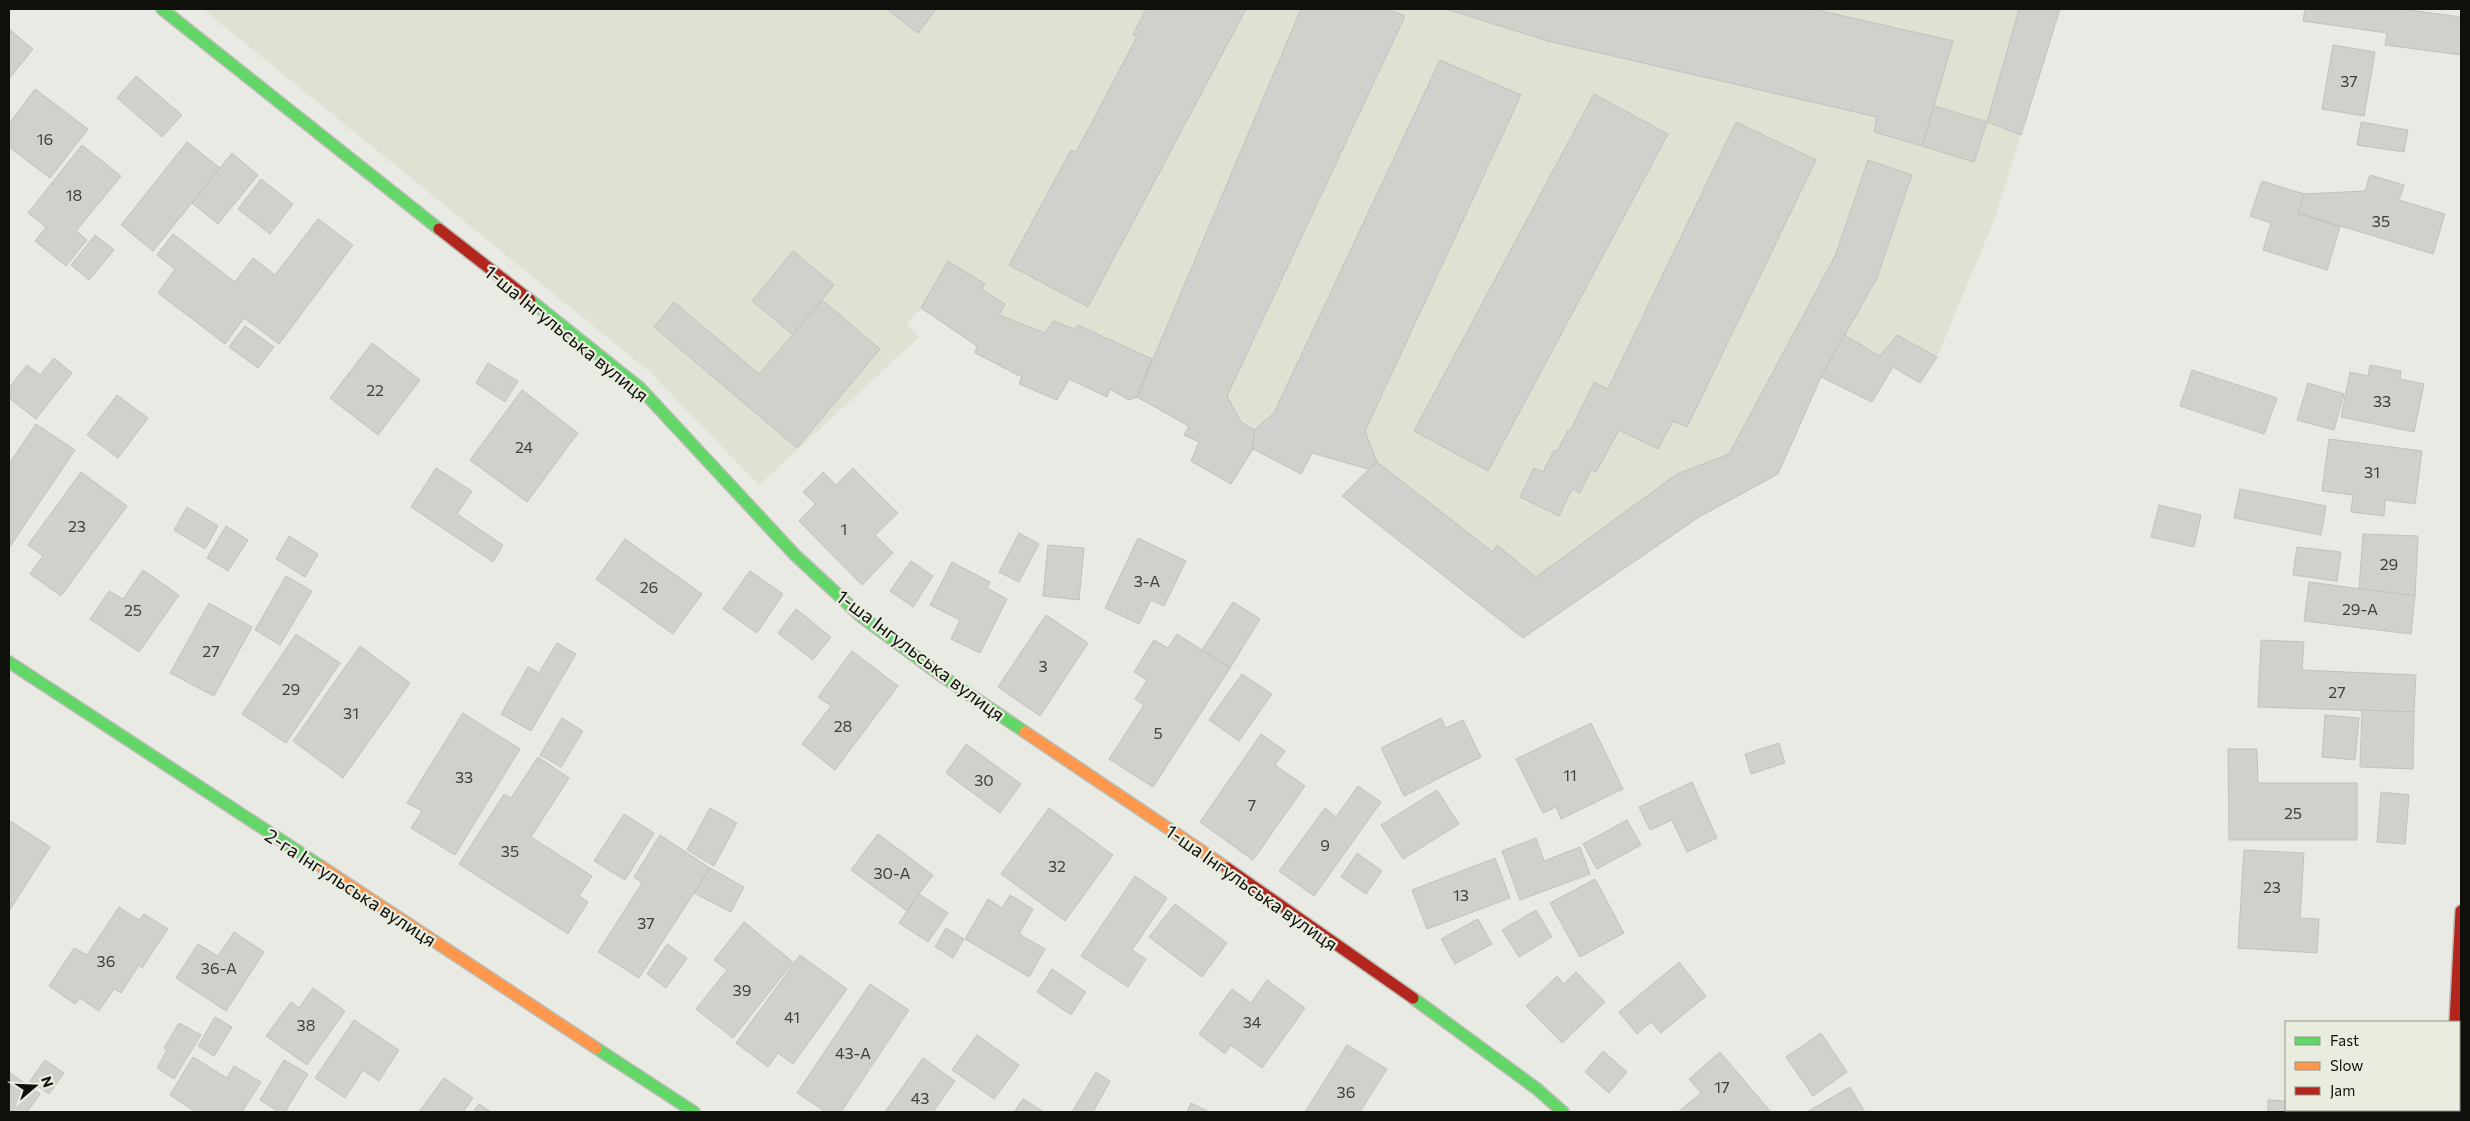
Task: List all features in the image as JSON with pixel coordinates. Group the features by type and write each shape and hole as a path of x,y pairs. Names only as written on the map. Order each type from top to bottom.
{"street":[{"name":"1-ша Інгульська вулиця","path":"162,9 640,388 795,555 862,617 942,676 1190,843 1431,1011 1537,1089 1563,1112"},
{"name":"2-га Інгульська вулиця","path":"9,662 694,1112"},
{"path":"2455,1021 2461,911"}],"shaded area":[{"path":"203,9 2060,9 1995,218 1937,357 1920,383 1893,367 1872,402 1821,377 1699,517 1523,638 1342,496 1367,469 1312,453 1301,474 1253,449 1231,484 1191,461 1198,442 1184,435 1188,426 1137,397 1129,400 1110,389 1107,397 1069,379 1057,400 1019,384 1021,377 975,353 977,346 921,308 907,323 919,337 759,485 650,372"}],"building":[{"path":"891,9 936,9 918,33 889,11"},
{"path":"1146,9 1246,9 1088,307 1009,265 1071,150 1076,152 1137,37 1133,35"},
{"path":"1301,9 1387,9 1405,16 1227,396 1241,422 1254,430 1253,449 1231,484 1191,461 1199,442 1184,435 1189,426 1137,397"},
{"path":"1446,9 1813,9 1953,41 1922,146 1874,132 1877,117 1548,41"},
{"path":"2019,9 2060,9 2021,135 1987,122"},
{"path":"2305,9 2402,9 2461,17 2461,55 2385,45 2387,33 2303,21"},
{"path":"9,29 33,49 9,79"},
{"path":"2333,45 2375,52 2364,116 2322,109"},
{"path":"1440,60 1521,95 1365,431 1377,462 1368,469 1312,453 1301,474 1253,449 1254,430 1274,413"},
{"path":"136,76 182,115 162,137 117,98"},
{"path":"35,89 88,129 50,178 9,147 9,124"},
{"path":"1594,94 1668,134 1488,471 1414,431"},
{"path":"1934,106 1987,122 1974,162 1922,146"},
{"path":"1736,122 1816,160 1687,427 1673,421 1658,449 1619,430 1596,472 1591,470 1580,493 1572,489 1559,516 1520,497 1534,468 1543,472 1554,450 1557,452 1568,430 1570,431 1594,382 1608,389"},
{"path":"2361,122 2408,130 2404,152 2357,145"},
{"path":"187,142 220,168 153,251 121,225"},
{"path":"82,145 121,176 76,231 87,240 66,266 35,241 46,227 28,213"},
{"path":"232,153 258,175 218,224 192,203"},
{"path":"1868,160 1912,175 1877,278 1821,377 1778,474 1699,517 1523,638 1342,496 1377,462 1493,552 1497,545 1536,577 1677,474 1729,454 1835,256"},
{"path":"2370,175 2404,185 2399,200 2445,214 2433,254 2298,213 2304,194 2365,191"},
{"path":"261,179 293,204 270,234 238,209"},
{"path":"2262,181 2304,194 2298,213 2340,227 2327,270 2263,250 2271,223 2250,216"},
{"path":"318,219 353,245 279,344 244,318 225,344 158,293 175,269 157,255 173,234 235,282 253,258 275,275"},
{"path":"95,235 114,250 89,280 71,265"},
{"path":"793,251 834,285 793,335 752,301"},
{"path":"948,261 985,284 981,289 1005,304 999,315 1045,333 1053,321 1074,329 1078,325 1152,359 1137,397 1129,400 1110,389 1107,397 1069,379 1057,400 1019,384 1022,377 975,353 977,346 921,308"},
{"path":"822,300 880,349 797,448 654,327 674,302 759,374"},
{"path":"245,326 274,347 258,368 229,347"},
{"path":"1844,335 1880,356 1897,335 1937,357 1920,383 1893,367 1872,402 1821,377"},
{"path":"372,343 420,380 378,435 330,398"},
{"path":"54,358 72,373 36,419 9,398 9,388 27,365 40,375"},
{"path":"488,363 518,381 505,402 476,383"},
{"path":"2370,365 2401,371 2400,379 2424,384 2414,432 2341,417 2350,372 2368,376"},
{"path":"2192,370 2277,398 2264,434 2180,406"},
{"path":"2308,383 2344,394 2334,430 2297,420"},
{"path":"522,390 578,433 527,502 470,460"},
{"path":"117,395 148,418 118,458 87,435"},
{"path":"36,424 75,450 9,548 9,464"},
{"path":"2329,439 2422,451 2415,504 2385,500 2384,516 2351,512 2353,495 2322,491"},
{"path":"436,468 472,491 457,514 503,545 493,562 411,507"},
{"path":"853,468 898,513 875,535 893,553 862,585 799,521 815,504 803,492 823,472 836,485"},
{"path":"81,472 127,506 61,596 30,574 43,556 28,545"},
{"path":"2240,489 2326,506 2321,535 2234,518"},
{"path":"2159,505 2201,515 2194,547 2151,537"},
{"path":"187,507 218,526 205,549 174,530"},
{"path":"226,526 248,540 228,571 207,558"},
{"path":"1019,533 1039,544 1019,582 999,572"},
{"path":"2363,534 2418,536 2415,596 2359,589"},
{"path":"289,536 318,554 305,577 276,559"},
{"path":"1138,538 1186,561 1164,606 1151,600 1139,624 1105,608"},
{"path":"625,539 702,594 673,634 596,579"},
{"path":"1048,545 1084,548 1079,600 1043,596"},
{"path":"2297,547 2341,552 2337,581 2293,575"},
{"path":"911,561 933,576 913,607 890,591"},
{"path":"952,562 990,582 987,588 1007,599 980,653 951,639 960,620 930,605"},
{"path":"143,570 179,595 139,652 90,619 109,591 123,599"},
{"path":"750,571 783,594 757,633 723,609"},
{"path":"286,576 312,591 280,645 255,630"},
{"path":"2309,582 2415,596 2411,634 2304,621"},
{"path":"1233,602 1260,619 1230,668 1202,650"},
{"path":"209,603 252,627 214,696 170,673"},
{"path":"796,609 831,637 813,660 778,633"},
{"path":"1046,615 1088,643 1040,716 998,687"},
{"path":"296,634 340,663 286,743 242,714"},
{"path":"1177,634 1230,668 1153,787 1109,759 1144,705 1135,699 1147,680 1134,672 1154,640 1168,648"},
{"path":"2261,640 2304,642 2302,670 2416,675 2414,712 2258,707"},
{"path":"557,643 576,654 531,731 501,714 528,667 539,673"},
{"path":"360,646 410,683 343,778 293,741"},
{"path":"852,651 898,686 835,770 802,744 831,706 818,697"},
{"path":"1242,674 1272,694 1239,741 1209,720"},
{"path":"2362,710 2414,712 2413,769 2360,767"},
{"path":"463,713 520,749 455,855 411,828 422,811 407,803"},
{"path":"2325,715 2359,718 2355,760 2322,757"},
{"path":"562,718 583,731 561,767 540,755"},
{"path":"1441,718 1446,728 1463,720 1481,757 1404,796 1381,748"},
{"path":"1591,723 1623,789 1561,819 1556,807 1543,813 1516,759"},
{"path":"1261,734 1285,751 1275,765 1305,786 1253,860 1200,822"},
{"path":"1779,743 1785,763 1751,774 1745,754"},
{"path":"966,744 1021,784 1000,813 946,773"},
{"path":"2228,749 2257,749 2258,783 2357,783 2357,840 2229,840"},
{"path":"538,757 569,778 531,837 592,876 579,896 588,902 568,934 459,864 504,794 511,798"},
{"path":"1692,782 1717,838 1687,852 1672,820 1650,830 1639,807"},
{"path":"1358,786 1381,802 1314,896 1279,871 1325,808 1336,817"},
{"path":"1437,790 1459,824 1403,859 1381,825"},
{"path":"2381,792 2409,795 2405,844 2377,842"},
{"path":"710,808 737,823 714,866 687,850"},
{"path":"1049,808 1113,855 1065,921 1001,874"},
{"path":"624,814 654,833 625,880 594,861"},
{"path":"9,820 50,847 9,911"},
{"path":"1627,820 1641,845 1597,869 1583,844"},
{"path":"878,834 933,875 907,911 851,870"},
{"path":"660,835 710,868 639,978 598,952 642,883 634,877"},
{"path":"1536,838 1544,861 1580,847 1590,874 1520,900 1502,851"},
{"path":"2244,850 2304,853 2300,918 2319,919 2317,953 2238,948"},
{"path":"1357,853 1382,871 1366,894 1341,877"},
{"path":"1495,858 1510,898 1427,929 1412,890"},
{"path":"710,868 744,887 731,912 694,893"},
{"path":"1135,876 1167,898 1132,950 1146,959 1128,987 1081,956"},
{"path":"1595,879 1624,933 1580,957 1550,903"},
{"path":"919,894 948,913 928,942 899,923"},
{"path":"1010,895 1033,909 1019,934 1045,949 1029,977 965,939 988,899 1002,908"},
{"path":"1175,904 1227,943 1202,977 1149,937"},
{"path":"119,907 139,920 144,914 168,929 142,968 139,965 121,993 114,989 99,1011 80,998 75,1004 49,986 74,948 87,955"},
{"path":"1536,910 1552,937 1519,957 1502,930"},
{"path":"1478,919 1492,944 1455,964 1441,939"},
{"path":"744,922 793,962 733,1038 696,1009 727,970 714,960"},
{"path":"946,928 964,939 953,958 935,947"},
{"path":"234,932 264,952 226,1011 176,978 198,944 218,956"},
{"path":"667,944 687,958 666,988 647,974"},
{"path":"800,955 847,989 793,1064 778,1053 768,1067 736,1043"},
{"path":"1679,962 1706,996 1661,1033 1651,1022 1637,1034 1619,1012"},
{"path":"1052,969 1086,992 1071,1015 1037,992"},
{"path":"1576,972 1605,1002 1562,1043 1526,1006 1557,976 1564,984"},
{"path":"1267,980 1305,1008 1262,1068 1231,1045 1225,1054 1199,1034 1232,989 1251,1003"},
{"path":"870,984 909,1010 841,1112 826,1112 797,1093"},
{"path":"313,988 345,1011 307,1065 266,1036 291,1002 299,1008"},
{"path":"215,1017 232,1027 214,1056 198,1046"},
{"path":"354,1020 399,1050 379,1081 363,1070 345,1098 315,1078"},
{"path":"179,1023 201,1035 174,1079 157,1068 167,1050 164,1048"},
{"path":"1821,1033 1847,1072 1813,1096 1786,1057"},
{"path":"977,1035 1019,1065 994,1099 952,1070"},
{"path":"1347,1045 1387,1069 1360,1112 1305,1112"},
{"path":"1603,1051 1627,1072 1609,1093 1585,1072"},
{"path":"1720,1052 1771,1112 1678,1112 1701,1093 1689,1079"},
{"path":"193,1057 227,1078 234,1066 261,1082 242,1112 196,1112 170,1095"},
{"path":"923,1058 955,1081 933,1112 885,1112"},
{"path":"45,1060 64,1073 49,1094 30,1081"},
{"path":"284,1060 308,1074 285,1112 279,1112 260,1100"},
{"path":"9,1072 40,1094 27,1112 9,1112"},
{"path":"1096,1072 1110,1081 1093,1112 1072,1112"},
{"path":"444,1078 473,1098 463,1112 419,1112"},
{"path":"1850,1087 1865,1112 1807,1112"},
{"path":"1023,1099 1044,1112 1014,1112"},
{"path":"2268,1100 2285,1101 2285,1111 2358,1111 2357,1112 2268,1112"},
{"path":"1191,1103 1209,1112 1187,1112"},
{"path":"479,1104 491,1112 473,1112"}],"traffic: fast":[{"path":"162,9 439,229"},
{"path":"530,300 640,388 795,555 862,617 942,676 1025,732"},
{"path":"9,662 322,867"},
{"path":"1413,998 1537,1089 1563,1112"},
{"path":"596,1048 694,1112"}],"traffic: slow":[{"path":"1025,732 1227,868"},
{"path":"322,867 596,1048"}],"traffic: jam":[{"path":"439,229 530,300"},
{"path":"1227,868 1413,998"},
{"path":"2455,1021 2461,911"}]}
